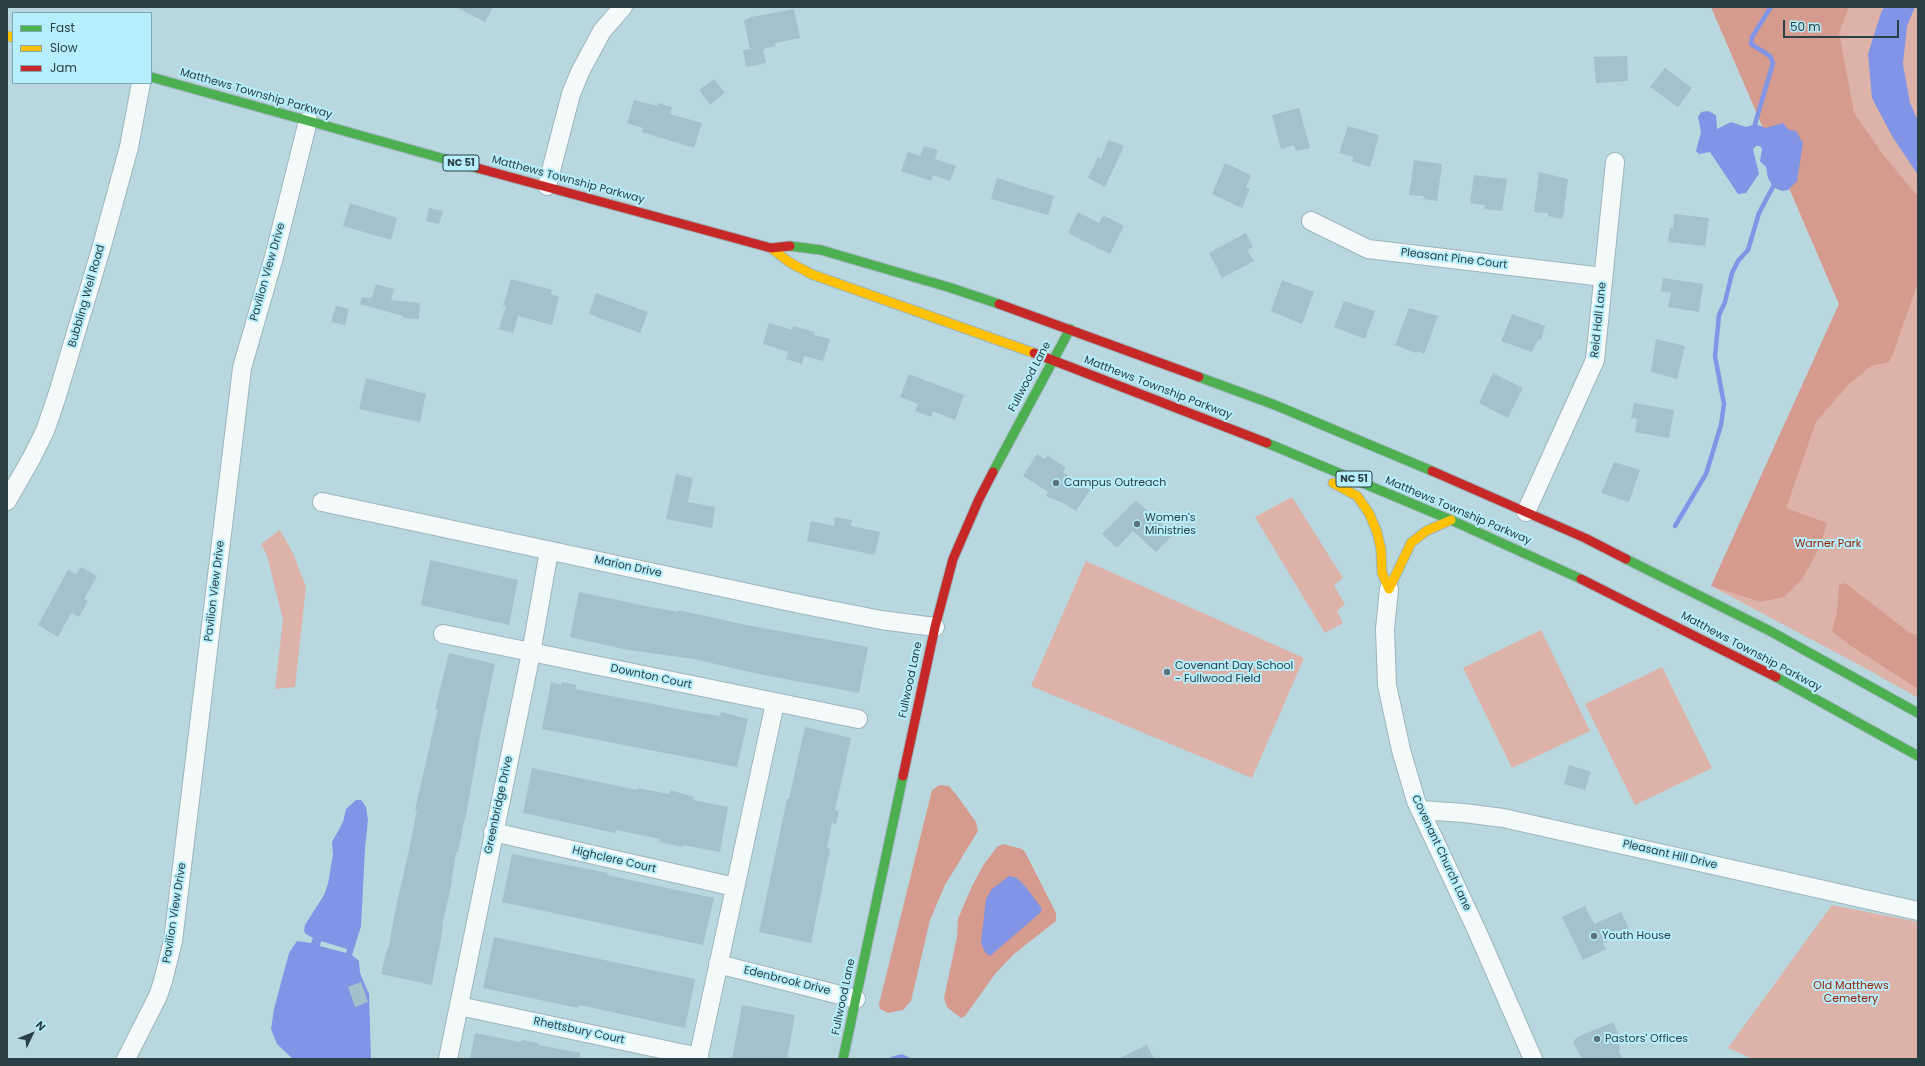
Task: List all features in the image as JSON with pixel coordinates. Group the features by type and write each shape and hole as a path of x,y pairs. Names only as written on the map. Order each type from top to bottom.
{"main road":[{"name":"Matthews Township Parkway","path":"152,77 771,248 795,246 821,250 948,287 1070,329 1275,405 1585,538 1770,631 1918,713"},
{"name":"Matthews Township Parkway","path":"771,248 789,262 810,274 1053,360 1265,442 1451,520 1573,575 1756,666 1918,756"},
{"name":"Fullwood Lane","path":"843,1059 942,593 962,533 1070,329"},
{"path":"1265,442 1272,455 1278,459"},
{"path":"1323,479 1357,496 1370,513 1382,549 1382,573 1389,589"},
{"path":"1389,589 1403,557 1412,543 1426,531 1451,520"}],"street":[{"path":"547,186 571,94 580,72 602,31 623,7"},
{"name":"Bubbling Well Road","path":"7,501 35,452 45,431 57,396 101,249 129,147 141,84"},
{"name":"Pavilion View Drive","path":"126,1059 161,988 173,941 242,368 274,257 308,121"},
{"name":"Reid Hall Lane","path":"1526,512 1595,360 1615,162"},
{"name":"Pleasant Pine Court","path":"1311,221 1368,249 1603,277"},
{"name":"Marion Drive","path":"322,502 800,604 881,620 934,627"},
{"name":"Greenbridge Drive","path":"448,1059 530,653 549,551"},
{"name":"Covenant Church Lane","path":"1389,589 1385,629 1387,684 1401,750 1420,810 1477,931 1533,1059"},
{"name":"Downton Court","path":"443,634 858,719"},
{"path":"699,1058 775,703"},
{"name":"Pleasant Hill Drive","path":"1420,810 1464,813 1503,818 1918,911"},
{"name":"Highclere Court","path":"493,832 735,887"},
{"name":"Edenbrook Drive","path":"718,964 856,998"},
{"name":"Rhettsbury Court","path":"459,1006 699,1058"}],"green space":[{"name":"Warner Park","path":"1711,7 1918,7 1918,698 1711,586 1839,304"},
{"path":"1292,497 1343,578 1334,585 1345,604 1337,611 1343,623 1325,633 1255,517"},
{"path":"280,530 293,553 306,587 295,687 275,689 283,620 267,555 261,544"},
{"name":"Covenant Day School - Fullwood Field","path":"1086,561 1304,658 1252,778 1031,686"},
{"path":"1541,630 1590,731 1512,768 1463,668"},
{"path":"1662,667 1712,768 1635,805 1585,704"},
{"name":"Old Matthews Cemetery","path":"1832,905 1918,922 1918,1059 1753,1059 1728,1048"}],"shaded area":[{"path":"1711,7 1849,7 1839,32 1854,113 1882,153 1918,197 1918,282 1894,351 1889,362 1871,366 1849,384 1816,422 1786,508 1827,523 1820,546 1803,578 1784,597 1760,602 1711,586 1839,304"},
{"path":"1845,583 1910,633 1918,635 1918,689 1848,644 1832,631 1837,613 1839,585"},
{"path":"940,785 949,786 955,793 976,822 978,831 945,885 930,920 911,1001 903,1010 888,1013 880,1009 879,1004 932,790"},
{"path":"1003,844 1022,849 1025,852 1056,913 1056,921 1014,954 995,974 965,1016 961,1018 947,1007 944,998 957,937 958,919 972,886 984,864 997,847"}],"water":[{"path":"1885,7 1915,7 1907,26 1903,64 1910,103 1918,121 1918,175 1892,136 1872,98 1868,54 1882,10"},
{"path":"1708,111 1716,115 1717,129 1731,122 1746,127 1755,124 1766,128 1783,123 1789,130 1796,131 1803,143 1797,181 1788,190 1782,191 1773,187 1768,178 1766,167 1760,161 1762,149 1760,146 1756,146 1753,149 1759,174 1746,193 1738,194 1710,152 1699,154 1696,151 1701,132 1698,117 1701,112"},
{"path":"356,800 361,800 366,807 368,820 361,926 352,955 359,961 360,973 369,994 371,1059 293,1059 277,1044 271,1029 274,1009 289,953 297,941 311,943 313,938 304,931 305,925 324,895 328,884 333,854 332,842 343,822 346,809","holes":["321,941 347,949 346,953 320,946"]},
{"path":"1009,876 1017,878 1025,886 1042,909 1040,913 990,956 985,952 981,943 986,899 992,889"},
{"path":"902,1054 912,1059 889,1059 891,1057"}],"building":[{"path":"456,7 493,7 485,22"},
{"path":"794,9 800,38 775,43 776,46 763,49 766,63 746,67 743,50 750,49 744,21 751,17"},
{"path":"1627,56 1628,81 1596,83 1594,57"},
{"path":"1665,68 1692,88 1678,107 1650,87"},
{"path":"714,79 725,93 710,105 699,90"},
{"path":"634,100 657,106 658,103 672,107 670,114 702,123 694,148 642,132 643,128 627,123"},
{"path":"1299,108 1310,148 1296,151 1294,145 1281,149 1272,115"},
{"path":"1348,126 1379,135 1370,167 1352,161 1354,157 1339,153"},
{"path":"1108,140 1124,146 1105,187 1088,178 1098,157 1101,159"},
{"path":"924,146 938,150 935,159 956,166 950,181 933,175 931,181 901,171 908,152 920,156"},
{"path":"1414,160 1442,164 1437,201 1423,199 1424,196 1409,195"},
{"path":"1225,163 1251,175 1246,187 1250,189 1242,208 1212,194"},
{"path":"1539,172 1568,179 1563,219 1548,216 1548,213 1534,212"},
{"path":"1474,175 1507,179 1502,211 1484,209 1485,205 1470,203"},
{"path":"997,178 1054,196 1048,215 991,199"},
{"path":"350,203 397,218 391,240 343,226"},
{"path":"429,208 443,211 439,224 426,221"},
{"path":"1078,212 1099,223 1103,215 1124,226 1110,254 1068,233"},
{"path":"1674,214 1709,218 1705,246 1668,242 1670,228 1673,228"},
{"path":"1246,233 1253,247 1247,250 1254,261 1222,278 1209,253"},
{"path":"1663,278 1703,284 1699,312 1668,307 1671,293 1661,291"},
{"path":"511,279 552,290 551,294 559,297 552,325 518,316 513,333 499,329 506,306 503,306"},
{"path":"1282,280 1314,292 1302,324 1271,311"},
{"path":"376,284 394,289 391,300 420,303 419,319 403,318 403,316 360,304 362,297 372,298"},
{"path":"596,293 648,312 640,333 589,314"},
{"path":"1344,301 1375,311 1365,339 1334,327"},
{"path":"336,306 349,309 345,325 331,322"},
{"path":"1409,308 1438,316 1424,354 1417,351 1416,353 1395,345"},
{"path":"1512,314 1545,326 1541,340 1538,339 1532,352 1501,341"},
{"path":"769,323 792,330 793,326 815,332 814,335 830,339 823,361 804,356 802,364 786,359 788,352 763,344"},
{"path":"1656,339 1685,346 1677,379 1651,372"},
{"path":"1493,373 1523,388 1508,418 1479,403"},
{"path":"909,374 964,395 955,420 933,411 931,417 915,411 918,404 900,397"},
{"path":"366,378 426,394 420,422 359,409"},
{"path":"1634,403 1674,410 1669,438 1635,432 1637,419 1631,418"},
{"name":"Campus Outreach","path":"1037,454 1045,459 1047,455 1066,468 1063,472 1090,490 1076,511 1063,503 1046,496 1048,492 1023,476"},
{"path":"1614,462 1640,470 1629,502 1601,493"},
{"path":"676,474 693,478 688,502 715,507 712,528 666,519"},
{"name":"Women's Ministries","path":"1136,500 1173,535 1156,552 1133,531 1117,548 1102,534"},
{"path":"835,517 852,520 851,526 880,532 875,555 807,541 811,521 834,526"},
{"path":"430,560 518,580 509,625 421,605"},
{"path":"81,567 97,576 84,599 88,601 79,617 71,613 58,637 38,625 68,570 76,574"},
{"path":"579,592 645,606 678,612 678,610 751,626 868,647 859,693 759,674 694,659 628,650 570,637"},
{"path":"449,653 495,664 465,821 458,852 456,852 432,985 381,974 387,949 388,950 417,810 415,810 438,709 435,709"},
{"path":"551,682 561,685 562,682 576,685 575,689 694,712 720,716 721,712 748,719 737,767 542,729"},
{"path":"805,727 851,738 835,810 839,811 836,824 832,823 827,848 830,849 811,943 759,932 787,799 789,799"},
{"path":"1569,765 1591,772 1585,790 1564,784"},
{"path":"532,768 637,790 637,788 669,794 670,790 694,797 693,800 728,807 720,852 683,845 683,847 659,842 660,839 616,830 615,833 523,813"},
{"path":"512,854 608,873 607,875 714,898 703,945 502,902"},
{"name":"Youth House","path":"1585,906 1594,924 1621,912 1630,930 1603,943 1606,949 1583,960 1562,917"},
{"path":"494,937 695,979 685,1028 579,1005 578,1008 483,988"},
{"path":"361,982 368,1002 355,1007 348,987"},
{"path":"742,1005 795,1015 787,1059 732,1059"},
{"name":"Pastors' Offices","path":"1613,1022 1620,1037 1619,1052 1623,1059 1582,1059 1573,1042 1577,1037"},
{"path":"475,1033 521,1042 522,1040 538,1043 538,1045 580,1053 579,1059 470,1059"},
{"path":"1147,1045 1154,1059 1118,1059"}],"waterway":[{"path":"1757,129 1755,124 1773,63 1770,56 1751,44 1752,37 1771,7"},
{"path":"1675,526 1706,474 1721,425 1724,404 1715,356 1719,315 1725,302 1732,273 1738,261 1748,250 1759,213 1776,181"}],"traffic: fast":[{"path":"152,77 477,168"},
{"path":"790,246 821,250 948,287 999,304"},
{"path":"993,472 1070,329"},
{"path":"1199,377 1275,405 1432,471"},
{"path":"1267,443 1451,520 1581,579"},
{"path":"1626,559 1770,631 1918,713"},
{"path":"1776,677 1918,756"},
{"path":"843,1059 903,776"}],"traffic: slow":[{"path":"7,36 12,37"},
{"path":"771,248 789,262 811,274 1034,353"},
{"path":"1333,483 1357,496 1369,513 1377,532 1381,549 1382,573 1389,589"},
{"path":"1389,589 1411,543 1426,531 1451,520"}],"traffic: jam":[{"path":"477,168 771,248 790,246"},
{"path":"999,304 1199,377"},
{"path":"1034,353 1267,443"},
{"path":"1432,471 1585,538 1626,559"},
{"path":"903,776 935,627 953,559 979,499 993,472"},
{"path":"1581,579 1776,677"}],"place":[{"name":"Campus Outreach","path":"1056,483"},
{"name":"Women's Ministries","path":"1137,524"},
{"name":"Covenant Day School - Fullwood Field","path":"1167,672"},
{"name":"Youth House","path":"1594,936"},
{"name":"Pastors' Offices","path":"1597,1039"}]}
